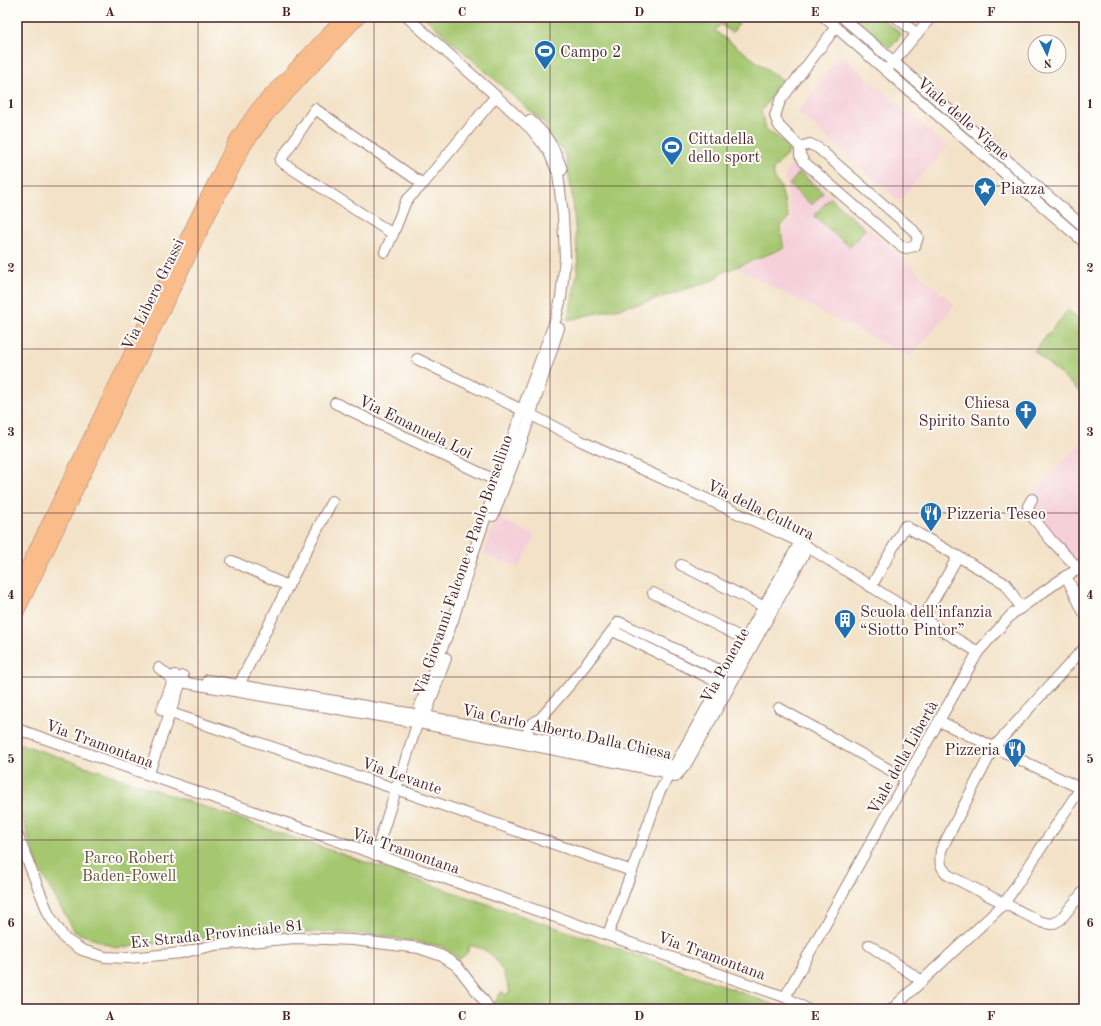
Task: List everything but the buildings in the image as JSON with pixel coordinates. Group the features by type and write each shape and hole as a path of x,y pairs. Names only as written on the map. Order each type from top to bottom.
{"main road":[{"name":"Via Libero Grassi","path":"17,588 194,222 236,140 258,108 344,17"},
{"name":"Via Libero Grassi","path":"17,613 210,213 245,145 266,115 359,17"}],"street":[{"name":"Via Giovanni Falcone e Paolo Borsellino","path":"406,17 418,22 524,119 548,150 558,173 568,253 568,296 561,322 526,412 501,484 433,697 427,711 419,719"},
{"name":"Viale delle Vigne","path":"824,17 1084,242"},
{"name":"Viale delle Vigne","path":"842,17 1082,222"},
{"path":"896,17 917,34"},
{"path":"887,70 931,17"},
{"path":"800,147 810,144 836,163 912,230 918,237 915,246 906,248 901,246 804,162 800,155 800,147 779,126 775,116 780,101 836,27"},
{"name":"Via Giovanni Falcone e Paolo Borsellino","path":"471,70 496,96 524,119"},
{"path":"385,252 406,201 423,184 496,96"},
{"path":"393,234 280,161 314,109 423,184"},
{"name":"Via della Cultura","path":"417,359 526,412 581,441 804,544 923,620 978,652"},
{"name":"Via Emanuela Loi","path":"335,403 501,484"},
{"path":"1032,498 1028,506 1030,514 1051,540 1081,567"},
{"path":"238,689 288,586 332,501"},
{"path":"871,586 905,526 1006,584 1022,608"},
{"name":"Via Ponente","path":"608,934 660,792 731,675 804,544"},
{"path":"923,620 958,556"},
{"path":"232,561 288,586"},
{"path":"681,565 768,608"},
{"name":"Viale della Libertà","path":"785,997 978,652 1012,614 1081,567"},
{"path":"1066,576 1084,613"},
{"path":"653,593 750,641"},
{"path":"527,737 529,726 541,718 588,663 619,622 731,675"},
{"path":"613,631 725,685"},
{"path":"1084,648 994,746 941,850 939,863 943,871 948,876 1041,922 1052,924 1060,920 1084,891"},
{"name":"Via Carlo Alberto Dalla Chiesa","path":"166,712 178,678 527,737 674,771"},
{"path":"779,708 906,779"},
{"path":"151,767 166,712"},
{"name":"Via Levante","path":"166,712 396,789 632,871"},
{"path":"374,855 419,719"},
{"name":"Via Carlo Alberto Dalla Chiesa","path":"419,719 674,771"},
{"path":"892,1009 1004,904 1083,787 939,721"},
{"name":"Via Tramontana","path":"20,732 374,855 608,934 785,997 807,1009"},
{"name":"Ex Strada Provinciale 81","path":"17,834 49,915 65,939 82,950 105,957 129,958 181,953 215,946 296,938 353,940 419,948 442,956 457,966 489,1009"},
{"path":"869,946 922,981"}],"shaded area":[{"path":"840,54 947,147 899,201 798,112"},
{"path":"793,163 955,305 910,357 738,269 786,249 783,226 792,220 785,176 787,169"},
{"path":"1084,441 1084,556 1071,561 1030,507 1032,496 1055,469"},
{"path":"496,517 535,536 519,568 484,554"}],"green space":[{"name":"Cittadella dello sport","path":"424,17 729,17 739,24 732,33 720,24 715,31 783,81 761,111 766,129 792,148 773,170 775,181 780,185 789,218 780,226 784,248 719,274 716,279 650,301 568,320 577,275 578,262 573,201 566,158 561,147 554,144 545,124"},
{"path":"880,17 901,35 890,48 853,18"},
{"path":"800,172 823,193 812,205 789,185"},
{"path":"830,198 865,229 850,247 814,216"},
{"path":"1068,310 1084,324 1084,392 1082,394 1034,351"},
{"name":"Parco Robert Baden-Powell","path":"21,744 697,976 785,1009 495,1009 493,1005 502,991 505,995 510,992 505,976 497,962 485,950 478,947 469,946 468,952 460,959 441,946 375,935 324,932 277,932 117,948 75,932 40,871 17,802 17,745"}],"place":[{"name":"Campo 2","path":"545,70"},
{"name":"Cittadella dello sport","path":"672,166"},
{"name":"Piazza","path":"985,208"},
{"name":"Chiesa Spirito Santo","path":"1026,430"},
{"name":"Pizzeria Teseo","path":"931,532"},
{"name":"Scuola dell'infanzia “Siotto Pintor”","path":"845,640"},
{"name":"Pizzeria","path":"1015,768"}]}
